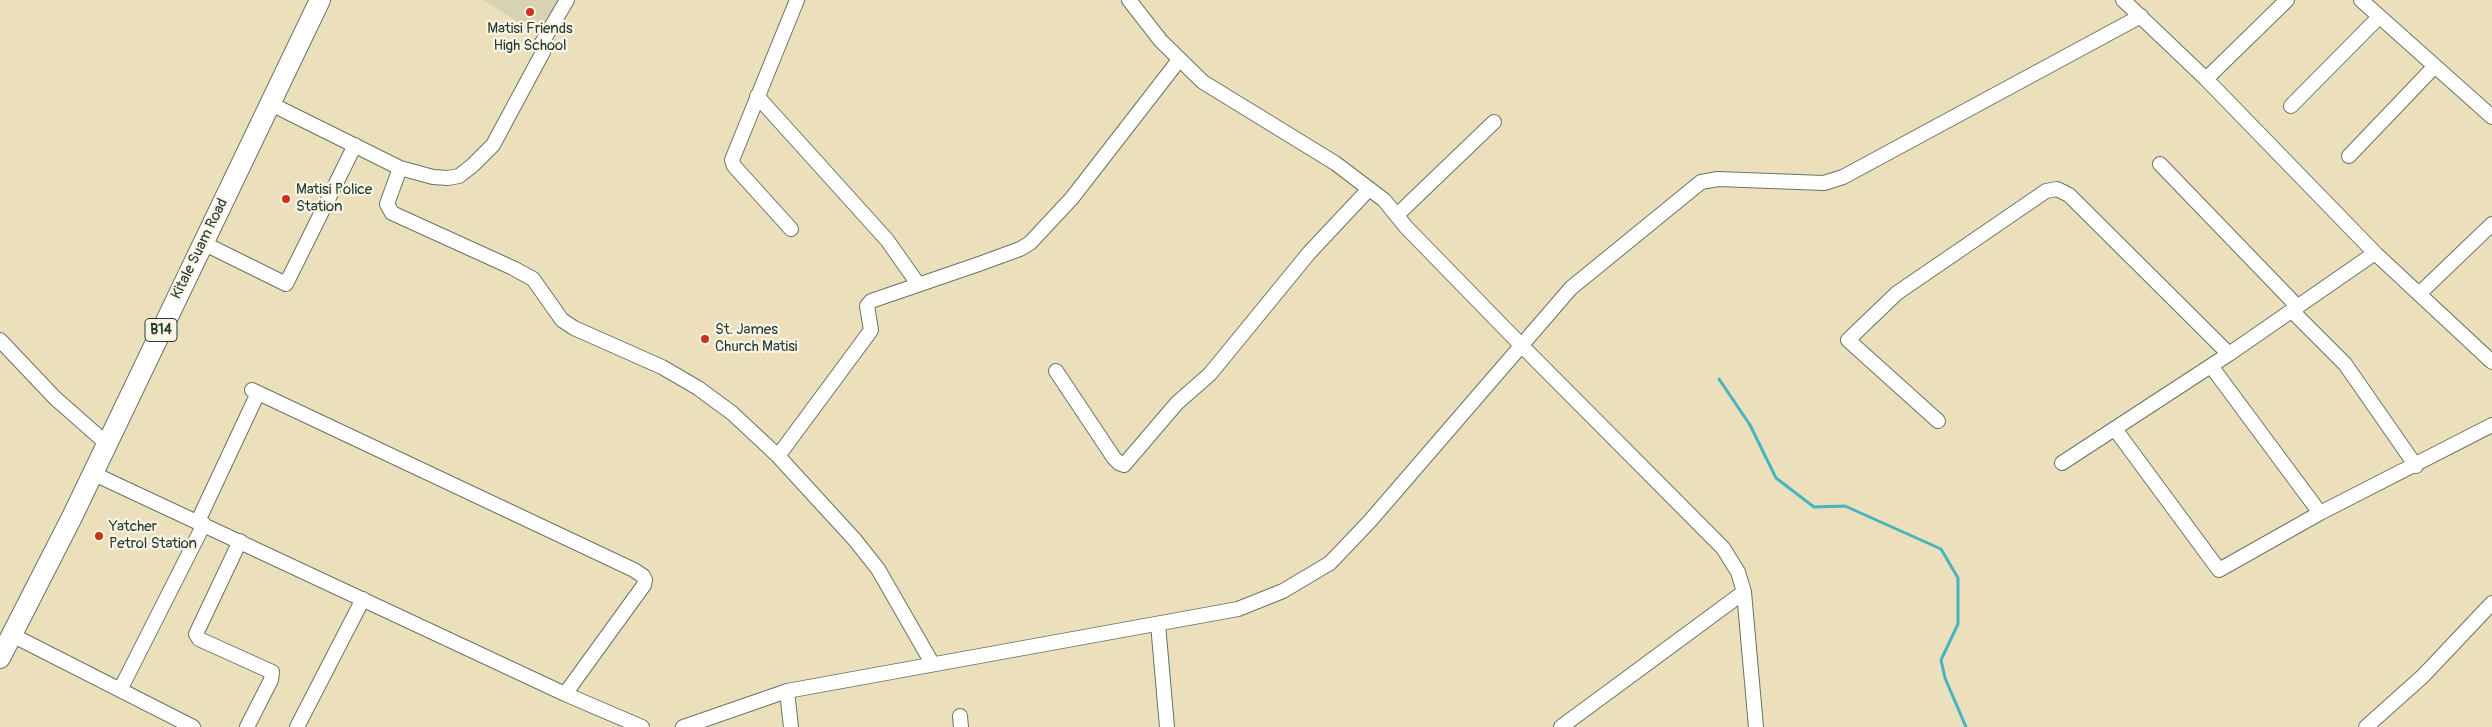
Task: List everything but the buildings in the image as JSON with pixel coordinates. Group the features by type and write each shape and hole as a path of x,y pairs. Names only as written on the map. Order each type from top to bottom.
{"highway":[{"name":"Kitale Suam Road","path":"1,655 92,473 320,0"}],"street":[{"path":"271,104 400,168 434,177 459,176 492,145 543,52 540,46 567,0"},
{"path":"791,229 734,166 732,160 797,0"},
{"path":"1129,0 1161,41 1203,82 1335,163 1384,200 1520,344 1723,548 1738,572 1744,592 1756,727"},
{"path":"2123,0 2206,80 2375,253 2492,362"},
{"path":"2206,80 2287,0"},
{"path":"2361,0 2434,67 2490,111"},
{"path":"683,727 787,691 932,663 1238,609 1284,591 1330,563 1370,521 1520,344 1571,288 1701,182 1718,179 1824,183 1844,177 2141,16"},
{"path":"2291,106 2379,17"},
{"path":"778,456 869,334 871,330 867,309 868,304 877,297 987,261 1030,243 1072,198 1179,60"},
{"path":"2349,156 2434,67"},
{"path":"757,96 887,240 918,284"},
{"path":"1397,215 1494,122"},
{"path":"203,243 286,284 355,145"},
{"path":"2160,164 2345,364 2416,466"},
{"path":"400,168 387,204 392,214 513,268 533,279 562,320 574,328 662,367 698,388 732,413 778,456 856,540 878,568 932,663"},
{"path":"1056,371 1114,458 1124,465 1177,403 1210,374 1309,253 1369,189"},
{"path":"1938,421 1848,340 1897,293 2046,190 2057,189 2069,195 2229,354"},
{"path":"2420,293 2492,224"},
{"path":"2062,463 2229,354 2375,253"},
{"path":"0,340 55,398 106,443"},
{"path":"2211,366 2320,513"},
{"path":"120,690 201,522 255,392 643,576 645,580 644,586 564,694"},
{"path":"2115,429 2217,569 2221,569 2320,513 2416,466 2492,425"},
{"path":"92,473 201,522 564,694 642,727"},
{"path":"240,541 196,634 199,639 272,672 271,680 247,727"},
{"path":"1561,727 1744,592"},
{"path":"297,727 363,599"},
{"path":"2366,727 2423,676 2492,603"},
{"path":"1158,624 1167,727"},
{"path":"12,635 194,727"},
{"path":"787,691 791,727"}],"shaded area":[{"name":"Matisi Friends High School","path":"483,0 564,0 551,23 525,26"}],"waterway":[{"path":"1719,379 1750,425 1776,478 1814,507 1845,506 1941,549 1958,578 1958,624 1941,660 1945,678 1966,727"}],"place":[{"name":"Matisi Friends High School","path":"530,12"},
{"name":"Matisi Police Station","path":"286,199"},
{"name":"St. James Church Matisi","path":"705,339"},
{"name":"Yatcher Petrol Station","path":"99,536"}]}
